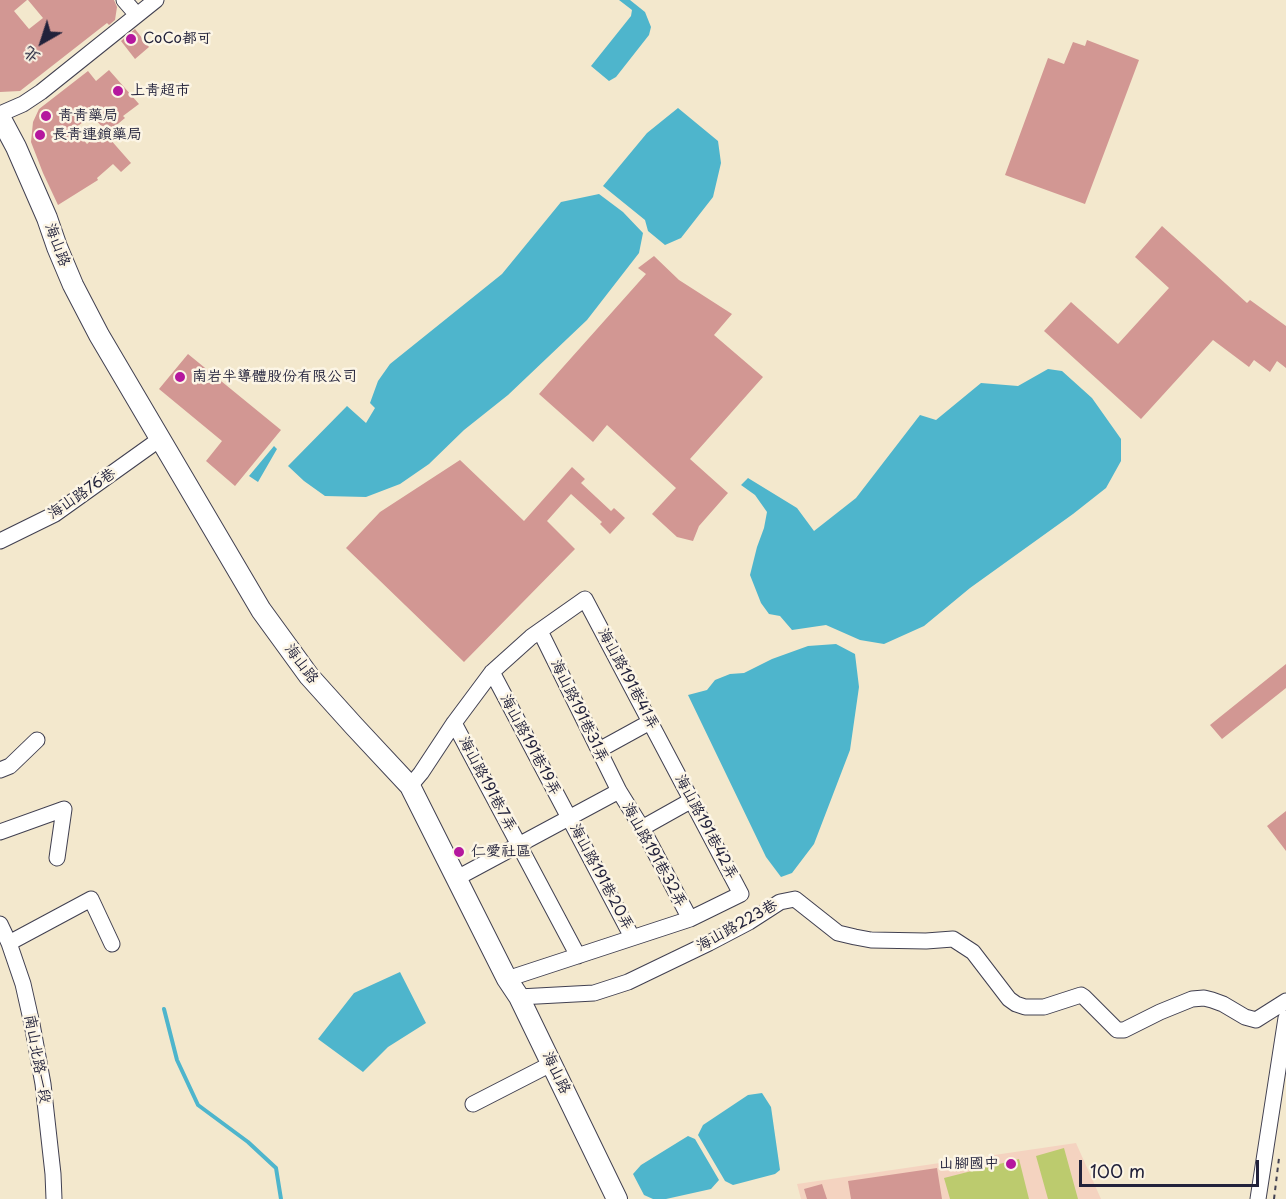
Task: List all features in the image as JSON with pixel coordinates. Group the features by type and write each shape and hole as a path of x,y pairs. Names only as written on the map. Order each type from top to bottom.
{"main road":[{"name":"海山路","path":"0,116 47,218 73,285 99,335 261,610 309,676 410,786 507,979 519,997 617,1199"}],"street":[{"path":"124,0 137,15"},
{"path":"0,116 41,92 156,0"},
{"name":"海山路76巷","path":"0,542 55,514 160,439"},
{"name":"海山路191巷41弄","path":"540,631 585,599 670,760"},
{"path":"410,786 422,773 454,723 492,672 540,631"},
{"name":"海山路191巷31弄","path":"540,631 619,791"},
{"name":"海山路191巷19弄","path":"492,672 569,818"},
{"path":"599,750 650,722"},
{"name":"海山路191巷7弄","path":"454,723 578,956"},
{"path":"0,770 10,766 37,740"},
{"name":"海山路191巷42弄","path":"670,760 741,894 690,919"},
{"path":"456,879 619,791"},
{"name":"海山路191巷32弄","path":"619,791 642,828 690,919"},
{"path":"642,828 692,800"},
{"path":"0,832 64,809 57,858"},
{"name":"海山路191巷20弄","path":"569,818 632,937"},
{"name":"海山路223巷","path":"519,997 594,993 628,982 729,932 780,902 795,898 838,933 872,940 953,939 973,952 1009,999 1016,1004 1025,1007 1044,1006 1081,995 1117,1029 1124,1030 1192,999 1212,1000 1245,1017 1256,1020 1286,1001"},
{"path":"9,943 91,899 112,944"},
{"path":"507,979 690,919"},
{"name":"南山北路一段","path":"0,924 23,984 32,1024 43,1084 54,1199"},
{"path":"1258,1199 1286,1018"},
{"path":"473,1104 551,1064"}],"shaded area":[{"name":"山腳國中","path":"1076,1143 1101,1199 801,1199 797,1184"}],"green space":[{"path":"1064,1148 1078,1199 1048,1199 1036,1156"},
{"path":"1019,1159 1029,1199 950,1199 944,1178"}],"water":[{"path":"619,0 630,0 645,12 651,27 649,35 616,77 609,81 591,66 631,16 632,10"},
{"path":"678,108 718,141 721,163 713,197 681,238 665,245 648,231 645,220 603,186 647,133"},
{"path":"599,194 623,212 643,233 639,253 587,320 508,395 464,430 429,464 400,484 366,497 325,496 288,466 347,406 366,423 375,408 370,403 378,381 390,364 502,274 561,202"},
{"path":"1048,369 1062,371 1092,398 1121,439 1121,461 1106,488 970,588 924,626 884,644 860,640 826,625 792,630 780,616 769,614 761,603 750,575 767,512 755,495 741,485 748,478 797,508 814,531 856,498 920,415 936,420 981,383 1018,386"},
{"path":"274,446 277,449 258,482 249,476"},
{"path":"836,644 855,654 859,687 850,750 814,844 792,873 781,877 766,857 688,695 707,690 715,680 730,674 744,673 772,659 808,646"},
{"path":"400,972 426,1023 388,1047 363,1072 318,1039 354,993"},
{"path":"762,1093 771,1107 780,1170 775,1174 733,1185 725,1181 698,1135 703,1125 748,1095"},
{"path":"688,1136 695,1139 719,1180 711,1189 666,1199 653,1199 644,1195 633,1174 641,1165"}],"building":[{"path":"0,0 27,0 14,11 29,29 43,18 28,0 114,0 117,7 115,20 109,25 107,23 20,91 0,92"},
{"name":"CoCo都可","path":"135,29 149,47 135,59 121,41"},
{"path":"1087,40 1139,60 1085,204 1005,175 1048,58 1064,64 1073,42 1085,46"},
{"path":"109,70 139,104 123,116 125,118 107,133 92,115 74,129 87,144 102,130 131,163 121,172 113,164 97,178 98,180 58,205 31,142 33,122 39,109 88,71 96,81"},
{"path":"1162,226 1247,303 1250,300 1286,326 1286,368 1277,361 1270,372 1254,360 1249,367 1213,340 1141,419 1044,331 1071,302 1118,344 1169,288 1135,257"},
{"path":"654,256 679,280 732,314 714,335 763,377 690,459 728,493 699,526 693,541 677,537 652,514 676,488 607,425 593,442 539,394 646,274 638,268"},
{"path":"188,354 281,430 235,486 206,461 222,441 159,389"},
{"path":"460,460 524,521 572,467 585,479 581,483 611,511 614,508 625,518 610,534 600,524 602,522 571,494 547,521 575,549 464,662 346,548 380,512"},
{"path":"1286,664 1286,688 1222,739 1210,725"},
{"path":"1286,811 1286,851 1267,826"},
{"path":"937,1168 942,1199 851,1199 848,1181"},
{"path":"822,1184 827,1199 807,1199 804,1189"}],"waterway":[{"path":"164,1009 177,1060 198,1105 248,1142 276,1168 281,1199"}],"place":[{"name":"CoCo都可","path":"131,39"},
{"name":"上青超市","path":"118,91"},
{"name":"青青藥局","path":"46,116"},
{"name":"長青連鎖藥局","path":"40,135"},
{"name":"南岩半導體股份有限公司","path":"180,377"},
{"name":"仁愛社區","path":"459,852"},
{"name":"山腳國中","path":"1011,1164"}]}
